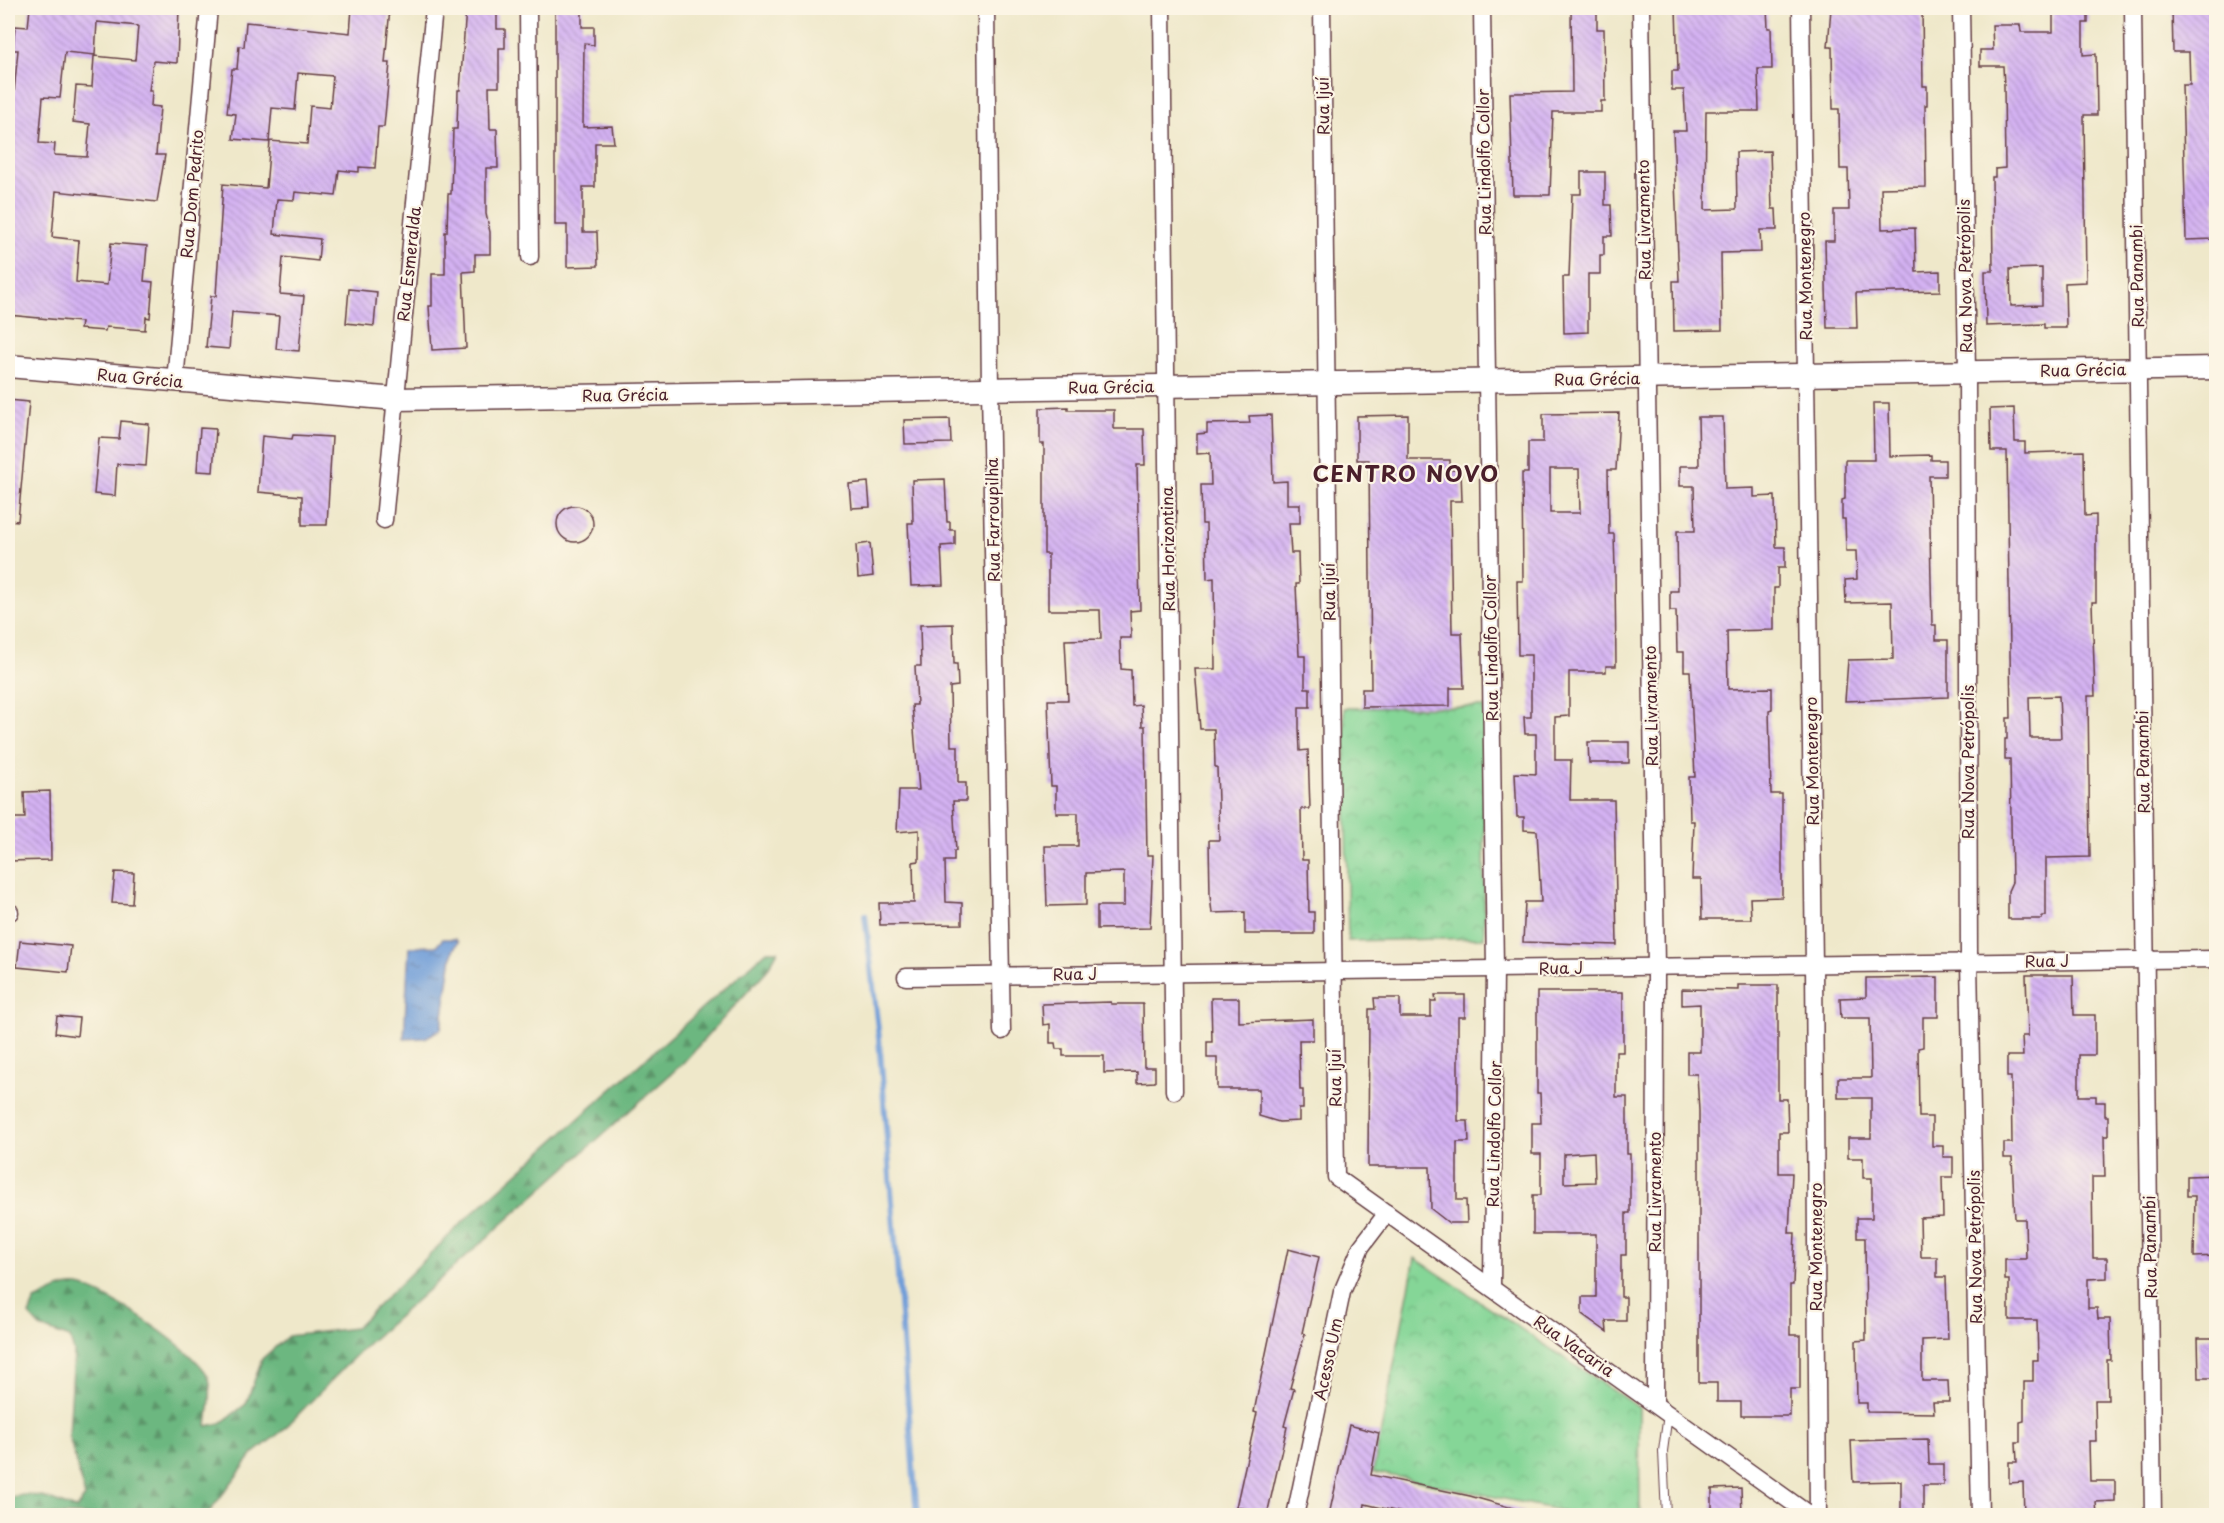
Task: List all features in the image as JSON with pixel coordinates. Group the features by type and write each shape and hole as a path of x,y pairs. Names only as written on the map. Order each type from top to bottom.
{"main road":[{"name":"Rua Grécia","path":"8,366 396,399 2217,368"}],"street":[{"name":"Rua Dom Pedrito","path":"175,381 209,8"},
{"name":"Rua Esmeralda","path":"384,520 434,8"},
{"path":"528,8 530,257"},
{"name":"Rua Farroupilha","path":"986,8 990,389 1003,975 1002,1032"},
{"name":"Rua Horizontina","path":"1162,8 1174,1091"},
{"name":"Rua Ijuí","path":"1322,8 1336,1177"},
{"name":"Rua Lindolfo Collor","path":"1482,8 1495,969 1492,1288"},
{"name":"Rua Livramento","path":"1641,8 1661,1409"},
{"name":"Rua Montenegro","path":"1801,8 1814,964 1818,1515"},
{"name":"Rua Nova Petrópolis","path":"1961,8 1967,372 1969,962 1980,1515"},
{"name":"Rua Panambi","path":"2133,8 2153,1515"},
{"name":"Rua J","path":"906,977 2217,959"},
{"name":"Rua Vacaria","path":"1336,1177 1661,1409 1791,1509 1811,1515"},
{"name":"Acesso Um","path":"1295,1515 1342,1292 1361,1247 1387,1213"}],"lane":[{"name":"Rua Livramento","path":"1661,1409 1666,1515"}],"green space":[{"path":"1485,707 1484,938 1348,941 1344,708"},
{"path":"767,951 778,951 767,970 681,1065 364,1347 282,1431 253,1454 207,1515 8,1515 8,1500 16,1496 33,1495 76,1509 85,1497 69,1436 74,1352 70,1338 40,1327 29,1315 35,1300 61,1288 78,1286 109,1299 151,1324 189,1354 202,1368 210,1384 207,1426 221,1423 246,1404 262,1359 288,1336 355,1328 468,1217"},
{"path":"1415,1258 1639,1408 1640,1515 1583,1515 1373,1472"}],"water":[{"path":"443,939 455,939 458,942 453,950 441,1029 425,1038 404,1039 409,947 436,946"}],"building":[{"path":"30,8 179,8 177,63 153,61 149,91 152,91 151,106 160,107 156,155 165,155 157,202 56,191 52,237 79,240 76,282 107,285 111,243 147,246 144,281 153,282 150,318 146,317 145,330 106,327 105,331 80,329 81,322 8,315 8,157 18,50 13,50 15,26 28,27","holes":["97,22 138,26 135,60 94,56 92,87 76,86 73,122 90,124 87,157 54,155 55,144 39,143 43,97 60,98 65,52 95,55"]},
{"path":"352,8 390,8 385,63 390,63 384,127 378,127 375,168 359,167 359,172 339,170 336,196 295,192 294,200 277,199 274,234 320,239 318,261 283,257 280,294 304,296 299,351 276,349 279,316 232,312 229,349 206,347 211,296 216,296 223,184 266,188 270,141 307,144 310,106 330,108 333,76 298,73 295,110 272,108 269,142 233,139 236,114 227,113 232,69 237,69 239,46 244,47 246,22 350,33"},
{"path":"466,8 497,8 497,29 505,29 505,48 499,48 499,87 489,87 490,129 497,129 498,168 486,168 486,214 490,232 490,254 475,254 475,271 463,272 466,348 432,350 429,306 432,306 432,274 445,274 445,232 447,232 448,194 451,194 453,129 457,129 458,90 460,90"},
{"path":"555,8 582,8 582,27 594,27 594,45 584,44 583,127 612,126 614,143 595,143 595,187 583,187 583,232 597,232 598,266 567,267 567,225 555,225"},
{"path":"1571,8 1597,8 1597,29 1604,29 1605,101 1601,101 1601,112 1553,112 1550,195 1513,195 1510,93 1572,92"},
{"path":"1676,8 1767,8 1768,28 1771,28 1772,69 1758,69 1759,111 1706,111 1705,210 1737,209 1736,152 1770,151 1772,209 1776,209 1777,230 1760,230 1761,252 1721,253 1722,330 1674,331 1673,281 1679,281 1673,131 1686,131 1684,90 1672,90 1672,71 1678,71"},
{"path":"1831,8 1922,8 1923,86 1927,86 1927,105 1925,105 1926,187 1881,188 1882,229 1915,228 1916,272 1940,271 1940,291 1856,293 1857,328 1827,328 1825,241 1834,241 1834,210 1849,210 1848,169 1840,169 1839,109 1833,109 1832,47 1828,47"},
{"path":"2053,8 2088,8 2088,23 2083,23 2083,55 2096,54 2097,115 2084,115 2086,282 2065,283 2066,328 2044,328 2044,324 1986,326 1985,271 1993,271 1992,177 1995,177 1995,169 2005,168 2004,86 2003,66 1980,66 1980,50 1993,50 1992,25 2020,25 2021,32 2053,32","holes":["2042,268 2042,305 2011,306 2010,269"]},
{"path":"2172,8 2211,8 2212,74 2217,74 2215,239 2186,240 2182,85 2190,85 2189,52 2173,52"},
{"path":"1581,172 1605,172 1605,205 1611,205 1612,236 1604,236 1604,255 1600,255 1600,274 1588,274 1588,332 1564,333 1563,277 1569,277 1572,194 1581,194"},
{"path":"349,289 377,292 374,326 346,323"},
{"path":"8,400 29,402 18,521 8,520"},
{"path":"1873,403 1889,403 1890,456 1931,455 1931,460 1945,460 1945,476 1929,476 1932,625 1936,625 1936,640 1948,640 1948,697 1845,701 1848,660 1893,659 1892,602 1846,603 1845,580 1857,579 1856,551 1846,551 1845,519 1842,519 1842,500 1845,499 1845,460 1874,460"},
{"path":"1068,407 1068,410 1114,410 1114,429 1144,429 1145,465 1137,465 1140,610 1130,611 1131,638 1120,638 1121,669 1131,670 1132,706 1141,705 1142,726 1145,726 1147,855 1153,855 1150,928 1097,929 1097,906 1124,906 1124,872 1086,873 1086,905 1047,906 1045,846 1078,846 1078,813 1056,813 1056,786 1051,786 1048,700 1068,700 1065,640 1101,639 1100,610 1048,610 1048,554 1044,554 1044,444 1040,444 1040,408"},
{"path":"2014,408 2015,442 2025,442 2025,453 2084,451 2085,516 2096,515 2096,602 2092,602 2095,696 2088,696 2090,857 2046,858 2046,916 2042,916 2042,919 2008,919 2008,891 2012,882 2010,759 2005,759 2007,718 2011,718 2007,451 1991,451 1990,409","holes":["2059,696 2061,738 2030,738 2029,697"]},
{"path":"1619,413 1616,470 1608,470 1609,534 1614,534 1616,666 1606,666 1606,672 1569,672 1569,716 1555,717 1555,760 1571,760 1570,800 1614,800 1617,945 1523,942 1525,902 1541,902 1537,831 1524,830 1524,817 1517,817 1515,773 1536,774 1536,734 1525,734 1524,717 1531,717 1531,655 1518,655 1517,581 1523,581 1522,473 1528,473 1528,442 1543,442 1543,414","holes":["1550,469 1579,469 1580,513 1550,513"]},
{"path":"1271,415 1273,482 1287,481 1287,504 1300,504 1300,523 1289,523 1291,553 1298,553 1299,584 1296,584 1299,656 1305,656 1305,688 1310,688 1310,707 1299,707 1299,728 1300,751 1308,750 1310,809 1301,809 1302,860 1308,860 1309,912 1314,912 1314,934 1245,934 1245,912 1212,913 1210,896 1209,840 1219,840 1217,767 1215,767 1214,729 1200,729 1195,669 1215,669 1214,578 1207,579 1206,524 1202,524 1201,485 1211,485 1210,453 1197,454 1197,434 1207,433 1207,424 1250,423 1249,416"},
{"path":"1408,415 1408,460 1450,460 1450,470 1461,470 1462,501 1450,501 1452,633 1462,633 1464,688 1450,688 1450,706 1362,707 1362,689 1371,689 1369,460 1357,460 1357,416"},
{"path":"1698,417 1723,417 1725,489 1754,488 1754,497 1775,496 1776,547 1785,547 1785,568 1778,568 1778,588 1774,588 1774,630 1727,631 1728,689 1772,688 1772,709 1769,710 1771,794 1782,794 1782,897 1750,898 1751,919 1702,919 1701,879 1692,879 1694,821 1690,821 1689,777 1695,777 1690,671 1684,671 1684,652 1677,652 1676,611 1670,611 1670,591 1678,591 1677,531 1695,531 1694,486 1680,486 1680,466 1699,466"},
{"path":"950,419 951,443 905,444 904,420"},
{"path":"121,421 149,424 146,466 117,464 115,496 94,494 99,438 119,439"},
{"path":"200,428 216,429 213,472 197,471"},
{"path":"293,435 332,437 327,525 302,525 302,496 258,492 262,436 292,439"},
{"path":"945,479 947,522 950,522 950,530 955,530 955,545 941,546 943,585 911,586 908,523 913,523 912,480"},
{"path":"868,482 870,507 851,508 849,484"},
{"path":"575,506 588,511 593,524 588,537 575,542 562,537 557,524 562,511"},
{"path":"870,543 873,576 858,578 856,545"},
{"path":"953,624 954,664 957,664 958,686 950,687 951,746 958,746 958,783 966,783 966,801 953,801 956,851 954,851 954,861 945,861 946,902 962,903 962,924 880,925 879,903 914,903 913,862 919,861 919,830 897,832 899,790 919,790 912,705 917,705 915,666 921,666 920,625"},
{"path":"1588,742 1629,742 1629,763 1589,763"},
{"path":"50,791 51,860 8,861 8,818 25,818 24,792"},
{"path":"115,872 134,873 132,904 112,903"},
{"path":"20,941 71,946 68,972 17,967"},
{"path":"2026,975 2073,975 2074,1015 2095,1015 2095,1055 2079,1055 2079,1096 2096,1096 2096,1102 2105,1102 2105,1116 2108,1116 2108,1136 2104,1136 2105,1177 2092,1177 2093,1258 2107,1258 2107,1278 2088,1279 2088,1308 2097,1308 2098,1319 2110,1319 2111,1360 2107,1360 2108,1400 2095,1400 2096,1441 2089,1441 2090,1481 2115,1481 2115,1501 2096,1502 2097,1515 2024,1515 2023,1482 2009,1483 2009,1462 2017,1462 2016,1442 2020,1442 2020,1422 2024,1421 2024,1381 2033,1381 2033,1360 2038,1360 2037,1320 2009,1320 2009,1280 2005,1280 2005,1259 2026,1259 2025,1219 2015,1219 2012,1158 2004,1158 2004,1143 2012,1143 2011,1077 2007,1077 2007,1056 2023,1056 2022,1036 2028,1036"},
{"path":"1938,977 1938,1017 1923,1017 1923,1047 1918,1048 1919,1117 1932,1117 1932,1146 1943,1146 1943,1157 1953,1157 1953,1177 1942,1177 1943,1217 1920,1218 1921,1257 1937,1257 1937,1277 1946,1277 1948,1339 1922,1340 1922,1381 1948,1381 1949,1402 1933,1402 1934,1413 1867,1412 1867,1403 1857,1403 1856,1341 1866,1340 1865,1238 1857,1238 1857,1218 1872,1218 1872,1178 1863,1178 1863,1158 1848,1158 1848,1138 1871,1138 1871,1098 1838,1098 1838,1078 1871,1078 1870,1018 1841,1018 1840,998 1866,997 1866,978"},
{"path":"1738,985 1778,985 1778,1099 1787,1099 1788,1132 1779,1132 1779,1173 1792,1173 1789,1233 1795,1233 1793,1285 1790,1285 1790,1335 1800,1335 1800,1389 1790,1389 1790,1416 1741,1416 1741,1402 1717,1402 1717,1383 1699,1383 1699,1111 1697,1074 1687,1074 1687,1052 1700,1052 1700,1004 1682,1005 1682,989 1738,990"},
{"path":"1537,992 1623,992 1623,1052 1616,1052 1616,1097 1627,1097 1627,1154 1630,1154 1630,1213 1626,1213 1626,1255 1621,1255 1621,1297 1626,1297 1626,1321 1606,1321 1607,1332 1582,1314 1582,1297 1596,1297 1596,1234 1533,1234 1533,1195 1541,1195 1541,1154 1532,1154 1532,1123 1541,1123 1540,1093 1537,1093","holes":["1594,1152 1595,1182 1564,1183 1564,1154"]},
{"path":"1435,995 1465,995 1465,1017 1458,1017 1458,1121 1468,1121 1469,1142 1457,1142 1457,1200 1466,1200 1467,1223 1449,1223 1431,1209 1430,1167 1368,1167 1369,1009 1375,1009 1374,998 1400,998 1400,1017 1431,1017 1431,1001 1436,1001"},
{"path":"1211,998 1239,998 1239,1022 1313,1019 1313,1040 1299,1040 1300,1090 1303,1090 1303,1109 1299,1109 1299,1121 1279,1122 1259,1116 1259,1089 1217,1089 1217,1058 1207,1058 1207,1042 1212,1042"},
{"path":"1111,1002 1111,1004 1143,1004 1144,1067 1155,1067 1155,1082 1137,1083 1137,1072 1104,1073 1104,1056 1063,1056 1063,1049 1056,1049 1055,1043 1050,1043 1050,1024 1043,1025 1042,1004"},
{"path":"57,1016 79,1018 77,1036 55,1033"},
{"path":"2217,1175 2217,1256 2194,1257 2195,1196 2187,1196 2187,1176"},
{"path":"1288,1249 1319,1257 1302,1333 1305,1334 1290,1388 1294,1389 1284,1426 1287,1427 1267,1515 1245,1515 1247,1509 1236,1507 1257,1413 1254,1412"},
{"path":"2198,1338 2217,1338 2217,1378 2199,1378"},
{"path":"1349,1425 1379,1433 1371,1475 1470,1496 1523,1511 1522,1515 1411,1515 1365,1504 1363,1515 1329,1515"},
{"path":"1928,1439 1929,1464 1943,1464 1943,1485 1923,1485 1923,1515 1901,1515 1901,1481 1853,1482 1851,1441"},
{"path":"1741,1488 1742,1515 1712,1515 1712,1489"}],"waterway":[{"path":"865,915 879,1038 917,1516"}],"district":[{"name":"CENTRO NOVO","path":"1406,474"}]}
